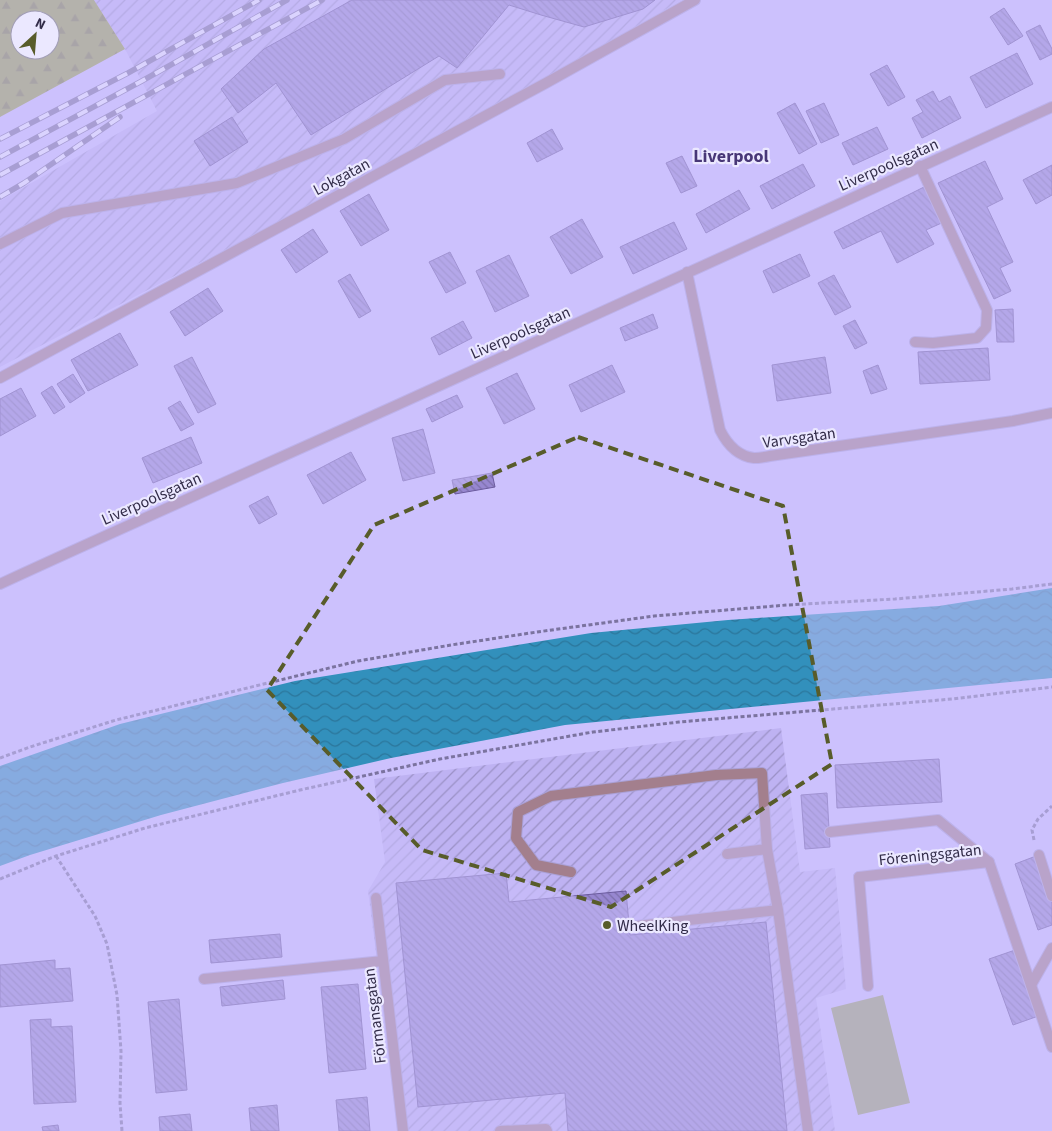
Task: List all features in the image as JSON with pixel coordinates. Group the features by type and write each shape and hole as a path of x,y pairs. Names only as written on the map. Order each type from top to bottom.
{"street":[{"name":"Lokgatan","path":"0,378 546,83 695,0"},
{"path":"0,244 62,213 237,183 344,139 445,80 500,74"},
{"name":"Liverpoolsgatan","path":"0,584 920,166 1052,108"},
{"path":"915,342 933,343 978,338 986,328 988,310 920,166"},
{"name":"Varvsgatan","path":"687,272 720,430 726,441 743,454 754,458 770,456 1013,421 1052,413"},
{"path":"571,872 536,865 516,838 518,812 552,796 716,776 762,773 767,849 778,910 808,1131"},
{"path":"830,832 938,820 989,862"},
{"path":"727,854 767,849"},
{"path":"1039,855 1052,896"},
{"name":"Föreningsgatan","path":"868,986 859,877 989,862 1052,1046"},
{"name":"Förmansgatan","path":"376,898 402,1131"},
{"path":"637,926 778,910"},
{"path":"1031,985 1052,948"},
{"path":"204,979 383,961"},
{"path":"500,1131 546,1129 547,1131"}],"path":[{"path":"0,758 116,720 358,661 451,644 654,616 787,605 895,599 1052,584"},
{"path":"0,879 56,856 145,828 300,790 440,759 593,732 679,722 952,699 1052,687"},
{"path":"1039,855 1032,830 1038,819 1052,806"},
{"path":"56,856 95,916 107,944 117,995 121,1051 120,1103 122,1131"}],"highlighted area":[{"path":"578,437 783,506 832,764 611,907 422,850 267,690 374,525"}],"shaded area":[{"path":"94,0 682,0 462,126 0,367 0,201 157,111 125,49"},
{"path":"781,728 800,872 835,868 846,989 816,998 835,1131 399,1131 368,891 385,862 374,779"}],"green space":[{"path":"0,0 94,0 125,49 0,117"},
{"path":"883,995 910,1103 858,1115 831,1008"}],"water":[{"path":"1052,588 1052,678 565,725 391,758 283,783 161,815 0,866 0,766 120,724 295,681 591,633 728,620 939,606"}],"building":[{"path":"352,0 655,0 643,9 584,27 509,5 457,68 439,56 311,135 276,83 238,113 221,89 264,49"},
{"path":"1004,8 1023,36 1008,45 990,17"},
{"path":"1040,25 1052,49 1052,54 1040,60 1026,32"},
{"path":"1017,53 1033,84 986,108 970,77"},
{"path":"887,65 905,97 888,106 870,74"},
{"path":"933,91 939,102 950,96 961,118 922,138 912,118 923,112 916,100"},
{"path":"795,103 817,144 799,154 777,113"},
{"path":"824,103 839,135 821,143 806,111"},
{"path":"232,117 248,142 210,166 194,141"},
{"path":"877,127 888,149 853,165 842,143"},
{"path":"552,129 563,149 537,162 527,143"},
{"path":"682,156 697,186 681,193 666,163"},
{"path":"985,161 1003,199 987,207 1013,262 1000,268 1011,291 994,299 938,183"},
{"path":"803,164 815,186 772,209 760,186"},
{"path":"1052,165 1052,195 1036,204 1023,180"},
{"path":"928,185 946,221 926,230 934,244 897,263 881,231 843,249 834,232"},
{"path":"739,190 750,209 706,233 696,214"},
{"path":"369,194 389,230 361,246 340,211"},
{"path":"582,219 603,257 571,274 550,237"},
{"path":"674,222 687,249 633,274 620,247"},
{"path":"313,229 328,252 296,273 281,250"},
{"path":"450,252 466,283 446,293 429,262"},
{"path":"800,254 810,276 773,293 763,271"},
{"path":"509,255 529,296 495,312 476,271"},
{"path":"350,274 371,311 359,318 338,281"},
{"path":"834,275 851,307 835,315 818,283"},
{"path":"208,288 223,311 185,336 170,312"},
{"path":"1013,309 1014,342 997,342 995,310"},
{"path":"653,314 658,328 625,341 620,328"},
{"path":"855,320 867,343 855,349 843,326"},
{"path":"463,321 472,338 439,355 431,338"},
{"path":"120,333 138,365 88,391 71,360"},
{"path":"988,348 990,380 920,384 918,352"},
{"path":"192,357 216,404 198,413 174,366"},
{"path":"825,357 831,393 777,401 772,365"},
{"path":"612,365 625,392 581,412 569,385"},
{"path":"878,365 887,389 871,394 863,371"},
{"path":"517,373 535,409 504,424 486,388"},
{"path":"73,374 85,393 70,403 57,384"},
{"path":"52,386 65,407 54,414 41,393"},
{"path":"21,388 36,416 0,436 0,399"},
{"path":"457,395 463,407 432,422 426,409"},
{"path":"180,401 194,424 181,431 168,408"},
{"path":"423,429 435,473 403,481 392,438"},
{"path":"191,437 202,463 153,483 142,458"},
{"path":"351,452 366,480 323,504 307,475"},
{"path":"492,473 495,487 455,494 452,480"},
{"path":"268,496 277,514 259,524 249,506"},
{"path":"939,759 942,802 837,808 835,765"},
{"path":"827,793 830,847 805,849 801,795"},
{"path":"1036,856 1052,900 1052,925 1038,930 1015,864"},
{"path":"506,873 509,902 626,891 630,935 766,922 787,1131 568,1131 565,1093 418,1107 396,883"},
{"path":"280,934 282,957 211,963 209,940"},
{"path":"1021,948 1044,1014 1013,1025 989,959"},
{"path":"55,960 55,969 70,968 73,1001 0,1007 0,965"},
{"path":"283,980 285,999 222,1006 220,987"},
{"path":"358,984 366,1069 329,1073 321,987"},
{"path":"179,999 187,1090 156,1093 148,1002"},
{"path":"51,1019 51,1027 72,1026 76,1102 34,1104 30,1020"},
{"path":"367,1097 370,1131 339,1131 336,1100"},
{"path":"277,1105 279,1131 251,1131 249,1108"},
{"path":"190,1114 192,1131 160,1131 159,1117"},
{"path":"58,1125 59,1131 43,1131 42,1127"}],"railway":[{"path":"0,139 128,73 259,0"},
{"path":"0,157 287,0"},
{"path":"0,175 322,0"},
{"path":"0,197 24,183 120,117"}],"place":[{"name":"WheelKing","path":"607,925"}],"district":[{"name":"Liverpool","path":"731,156"}]}
